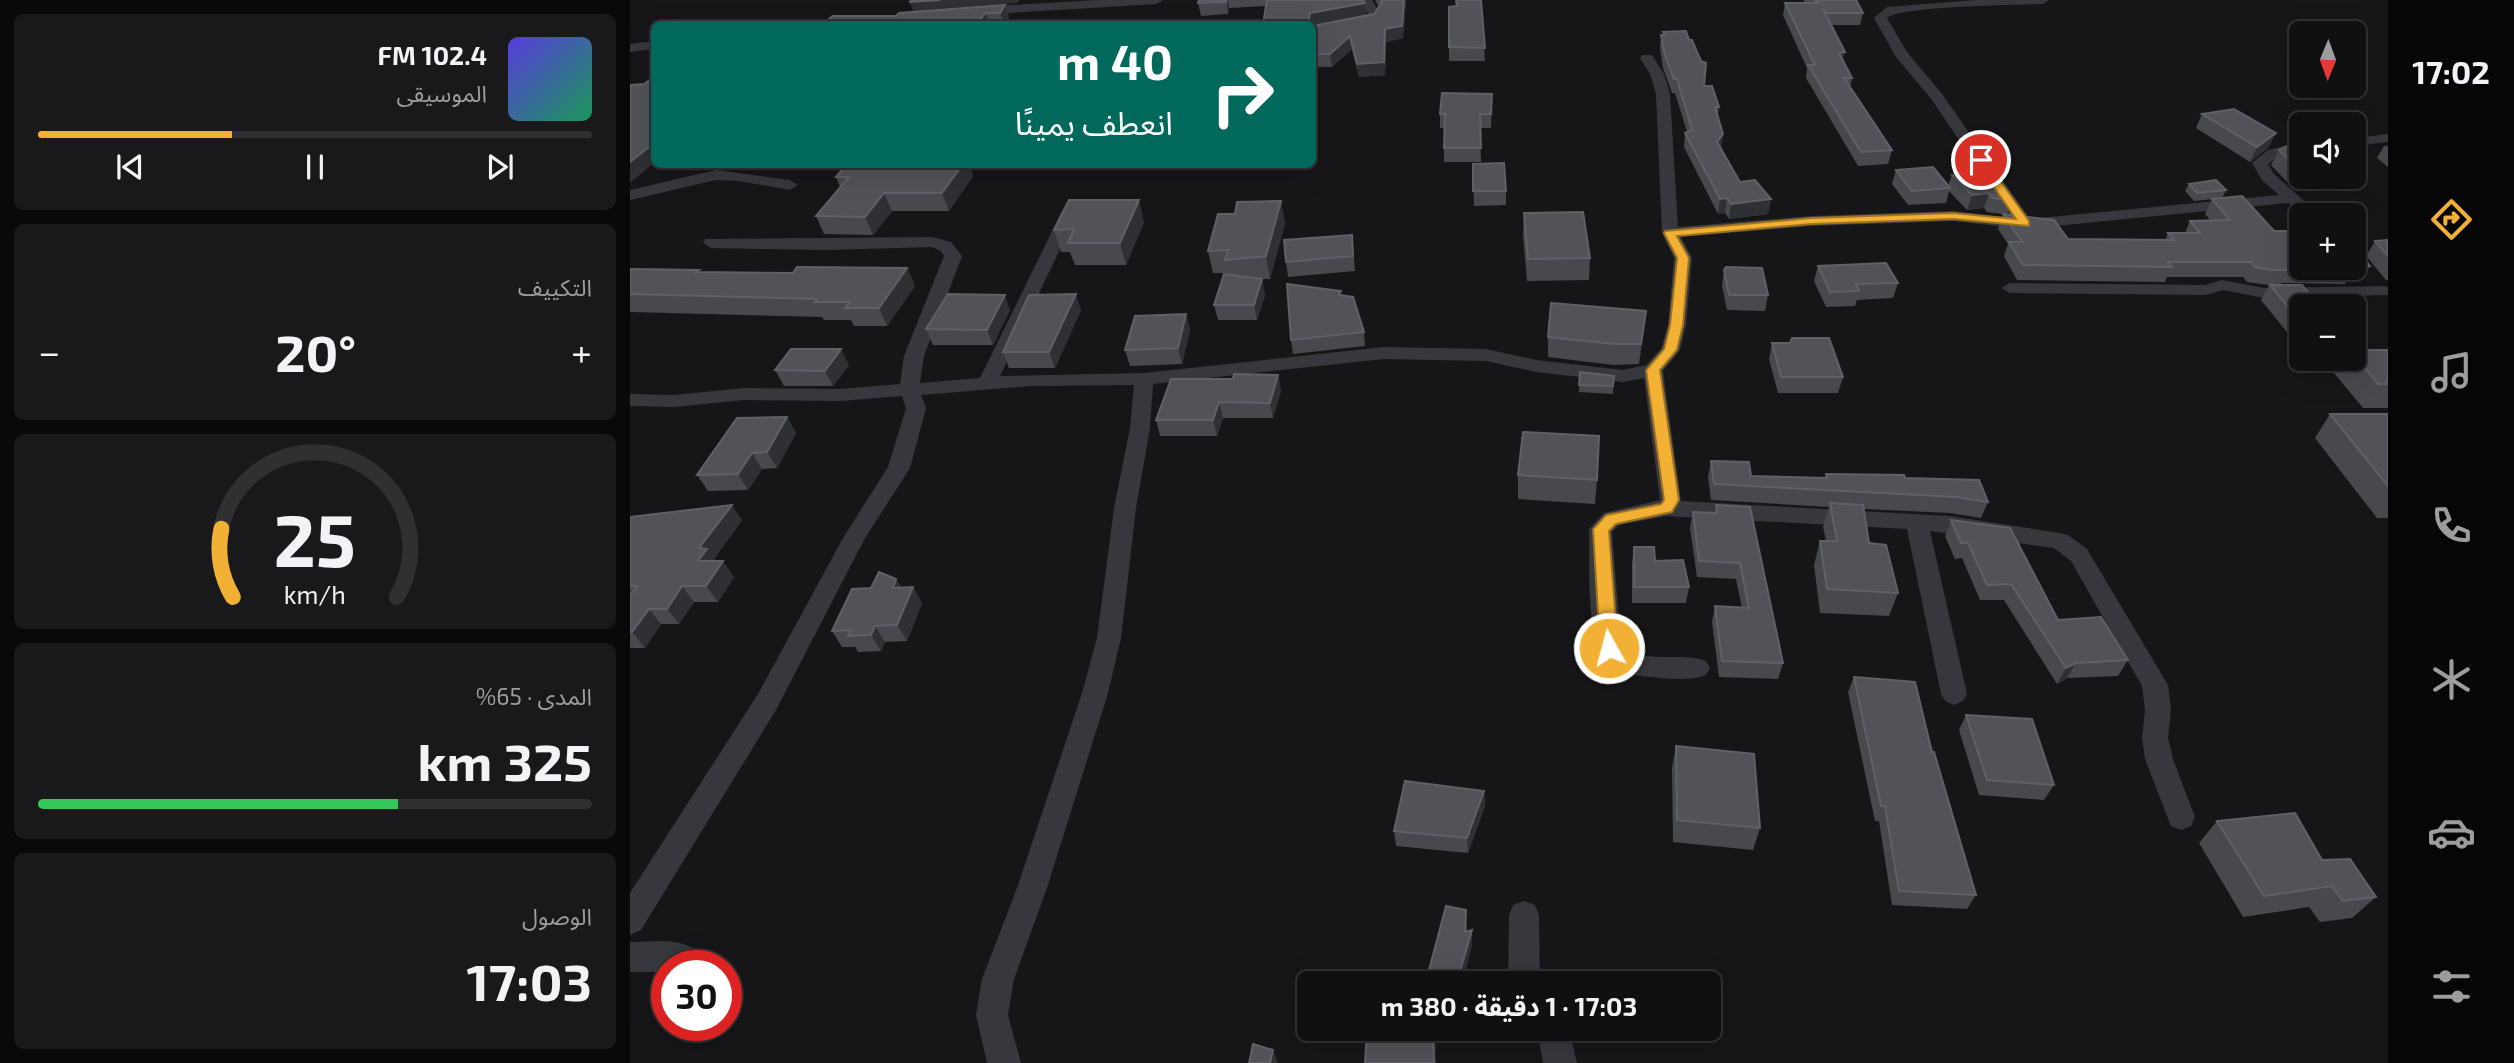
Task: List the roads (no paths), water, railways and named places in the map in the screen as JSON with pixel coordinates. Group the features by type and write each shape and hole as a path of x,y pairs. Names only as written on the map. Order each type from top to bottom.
{"street":[{"path":"967,12 1009,5 1157,0"},
{"path":"1316,31 1371,21 1375,16 1366,0"},
{"path":"2025,224 1937,97 1901,54 1880,18 1887,10 1969,1 2043,0"},
{"path":"630,48 651,46"},
{"path":"630,400 674,401 744,394 840,395 1031,380 1144,379 1384,353 1486,355 1536,366 1623,376 1653,370 1670,350 1677,325 1683,258 1670,233 1663,94 1657,74 1647,58"},
{"path":"2366,141 2388,138"},
{"path":"2289,150 2273,153 2260,163 2268,177 2299,203"},
{"path":"630,195 716,175 790,185"},
{"path":"1670,233 1811,221 1940,216 2025,224 2294,198"},
{"path":"988,383 1072,206"},
{"path":"630,920 767,702 854,538 899,468 916,408 909,389 914,356 953,256 951,249 944,244 932,242 827,246 711,243"},
{"path":"2368,274 2386,294"},
{"path":"2010,288 2206,290 2222,285 2264,293 2386,294"},
{"path":"1653,370 1671,487 1671,500 1666,508"},
{"path":"1004,1063 992,1015 999,979 1096,693 1109,638 1125,508 1140,428 1144,379"},
{"path":"1697,668 1634,665 1615,656 1606,640 1601,529 1612,519 1666,508 1916,521 2052,539 2074,549 2151,675 2157,698 2155,738 2159,759 2181,817"},
{"path":"1916,521 1954,694"},
{"path":"1521,971 1524,915"},
{"path":"630,957 651,957"},
{"path":"1555,1041 1560,1063"}]}
